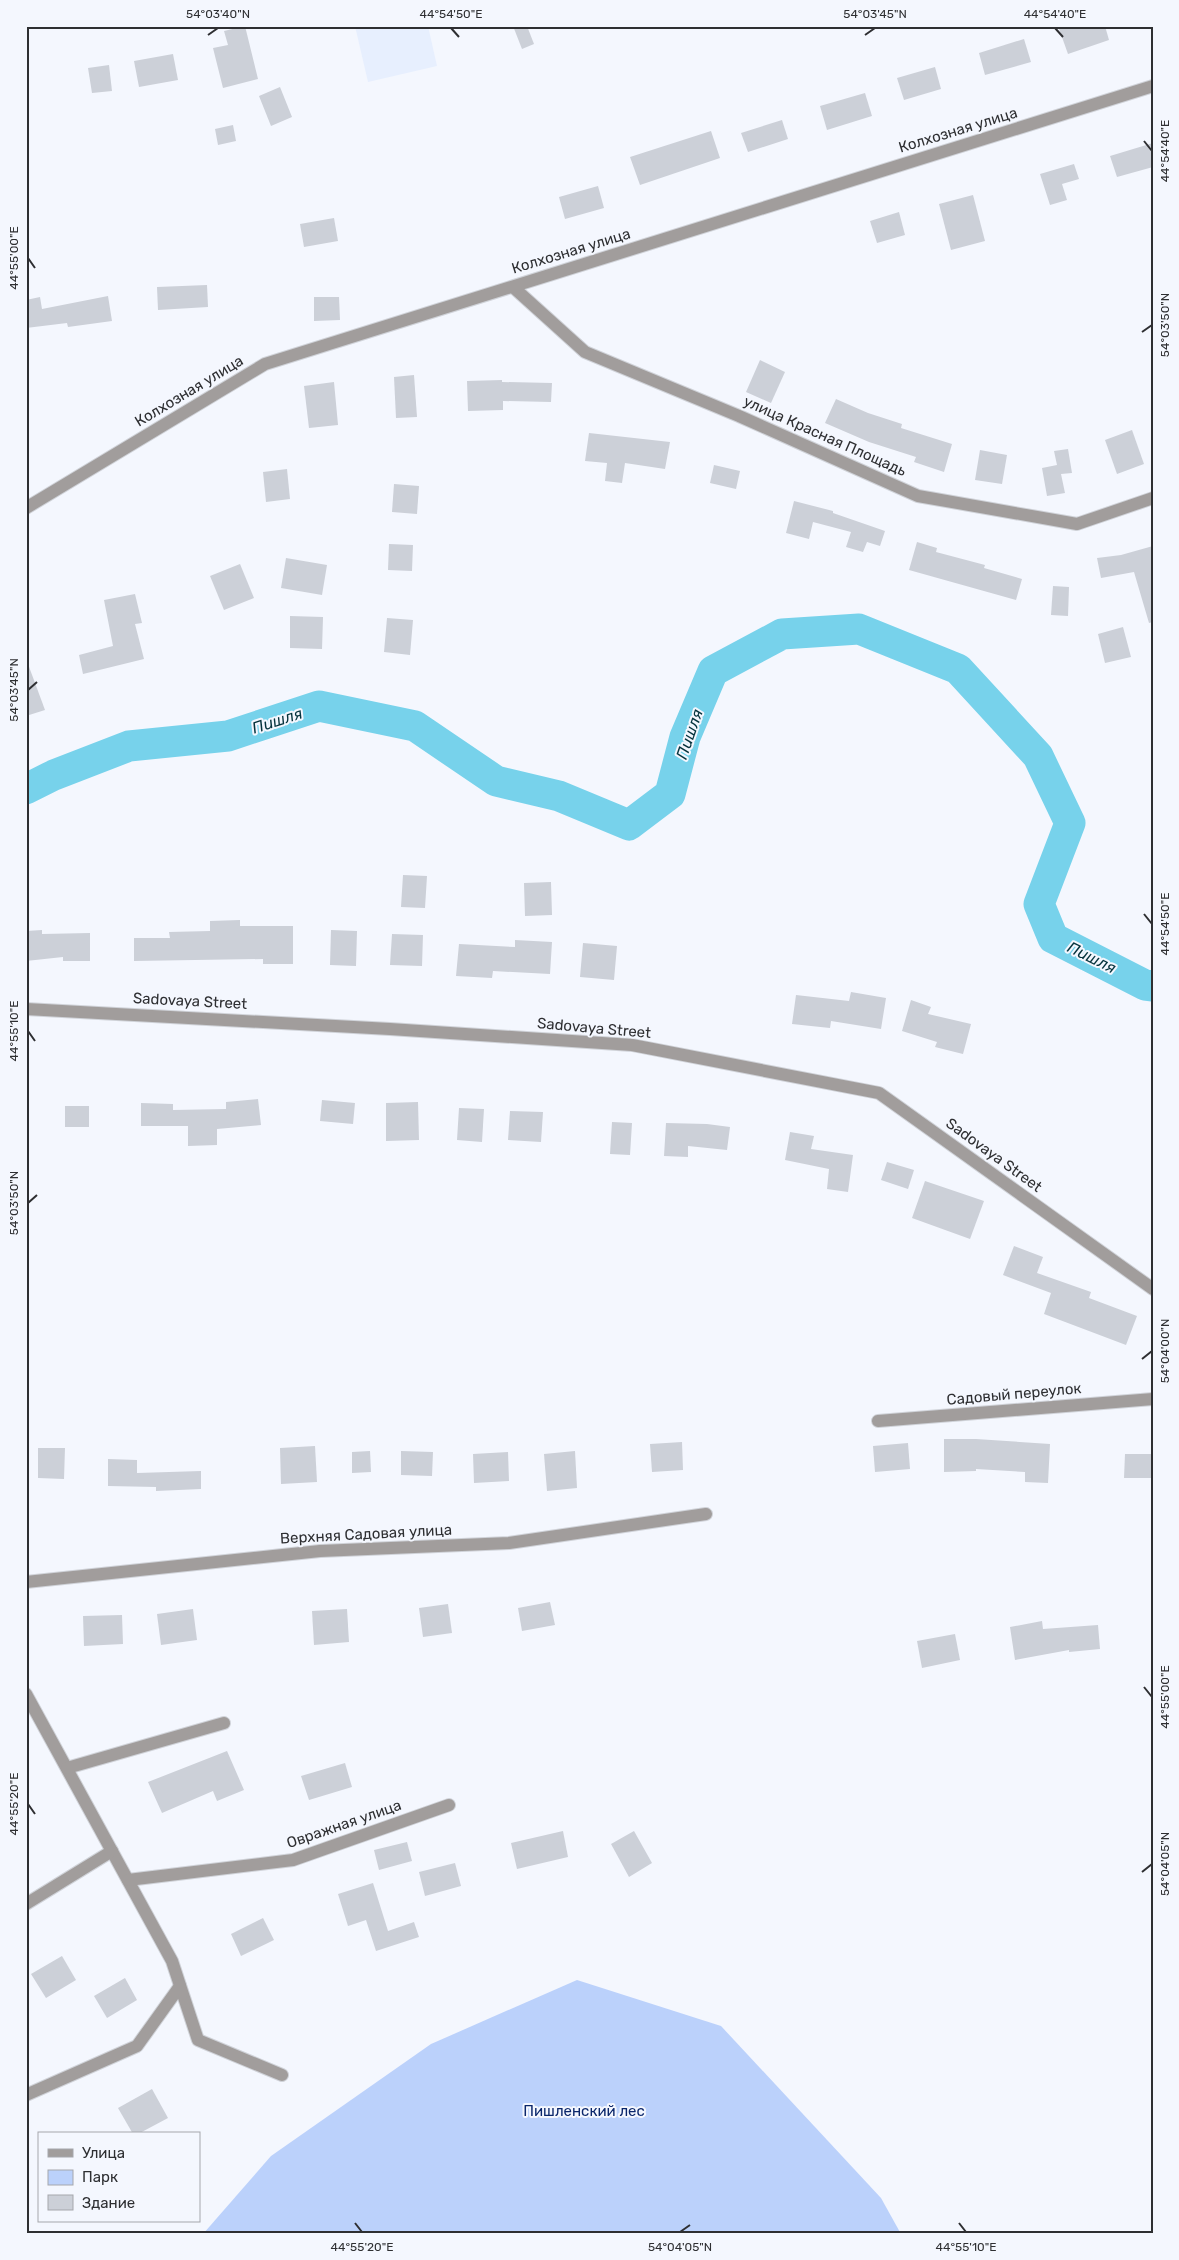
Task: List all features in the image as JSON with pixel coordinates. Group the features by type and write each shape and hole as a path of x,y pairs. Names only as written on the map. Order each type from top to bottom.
{"street":[{"name":"Колхозная улица","path":"26,508 265,364 1153,86"},
{"name":"улица Красная Площадь","path":"513,287 585,352 739,416 918,496 1077,524 1153,498"},
{"name":"Sadovaya Street","path":"26,1009 390,1028 632,1046 879,1093 1153,1289"},
{"name":"Садовый переулок","path":"878,1421 1153,1399"},
{"name":"Верхняя Садовая улица","path":"26,1582 320,1551 509,1544 706,1514"},
{"path":"26,1694 172,1961 198,2040 282,2075"},
{"path":"67,1768 224,1723"},
{"name":"Овражная улица","path":"128,1880 293,1860 450,1805"},
{"path":"26,1904 112,1851"},
{"path":"26,2095 137,2046 180,1986"}],"shaded area":[{"path":"355,26 428,26 437,66 368,82"}],"green space":[{"name":"Пишленский лес","path":"577,1980 721,2026 881,2198 901,2234 203,2234 271,2156 431,2044"}],"building":[{"path":"245,26 258,79 223,88 213,48 228,45 224,31"},
{"path":"513,26 527,26 534,44 522,49"},
{"path":"1058,26 1105,26 1109,40 1068,54"},
{"path":"1024,39 1031,62 985,75 979,53"},
{"path":"173,54 178,80 139,87 134,61"},
{"path":"109,65 112,91 92,93 88,68"},
{"path":"935,67 941,89 904,100 897,78"},
{"path":"280,87 292,117 271,126 259,96"},
{"path":"865,93 872,116 827,130 820,106"},
{"path":"782,120 788,139 748,152 741,133"},
{"path":"233,125 236,141 218,145 215,129"},
{"path":"711,131 720,158 640,185 630,157"},
{"path":"1153,143 1153,167 1117,177 1110,156"},
{"path":"1074,164 1079,179 1062,184 1067,200 1050,205 1040,174"},
{"path":"598,186 604,208 565,219 559,197"},
{"path":"973,195 985,241 951,250 939,204"},
{"path":"899,212 905,235 877,243 870,221"},
{"path":"334,218 338,241 304,247 300,224"},
{"path":"207,285 208,307 158,310 157,287"},
{"path":"108,296 112,321 68,327 67,323 26,328 26,300 40,297 42,309"},
{"path":"314,297 339,297 340,320 314,321"},
{"path":"760,360 785,372 771,403 746,392"},
{"path":"414,375 417,417 396,418 394,377"},
{"path":"502,380 502,382 552,383 551,402 503,401 503,410 468,411 467,381"},
{"path":"334,382 338,425 309,428 304,386"},
{"path":"836,399 868,413 902,424 901,428 952,444 944,472 914,462 916,457 869,442 825,423"},
{"path":"1132,430 1144,464 1117,474 1105,440"},
{"path":"589,433 670,442 665,469 625,463 622,483 605,481 607,463 585,461"},
{"path":"1068,449 1072,473 1061,474 1065,493 1047,496 1042,468 1057,465 1054,451"},
{"path":"980,450 1007,455 1002,484 975,480"},
{"path":"714,465 740,471 736,489 710,483"},
{"path":"287,469 290,499 266,502 263,472"},
{"path":"394,484 419,486 417,514 392,512"},
{"path":"794,501 833,511 833,513 885,531 880,546 867,542 863,552 846,547 851,532 813,522 809,539 786,533"},
{"path":"917,542 937,548 936,552 985,565 984,568 1022,579 1016,600 909,570"},
{"path":"389,544 413,545 412,571 388,570"},
{"path":"1153,546 1153,622 1149,623 1134,572 1101,578 1097,558 1121,555"},
{"path":"286,558 327,565 322,595 281,588"},
{"path":"240,564 254,598 224,610 210,576"},
{"path":"1053,586 1069,587 1068,616 1051,615"},
{"path":"135,594 142,623 135,624 144,659 83,674 79,655 113,646 104,600"},
{"path":"290,616 323,617 322,649 290,648"},
{"path":"387,618 413,620 410,655 384,652"},
{"path":"1123,627 1131,657 1105,663 1098,634"},
{"path":"26,664 28,664 45,710 26,716"},
{"path":"403,875 427,876 425,908 401,907"},
{"path":"551,882 552,915 525,916 524,883"},
{"path":"240,920 240,926 293,926 293,964 263,964 263,959 134,961 134,938 170,938 169,932 210,931 210,921"},
{"path":"42,930 42,934 90,933 90,961 63,961 63,957 26,961 26,931"},
{"path":"331,930 357,931 356,966 330,965"},
{"path":"392,934 423,935 422,966 390,965"},
{"path":"515,940 552,942 550,974 493,971 492,978 456,976 459,944 515,947"},
{"path":"583,943 617,946 614,980 580,977"},
{"path":"851,992 886,998 881,1029 831,1021 830,1028 792,1024 796,995 849,1001"},
{"path":"911,1000 931,1007 928,1014 971,1024 963,1054 935,1047 937,1042 902,1031"},
{"path":"258,1099 261,1125 217,1129 217,1145 188,1146 188,1126 141,1126 141,1103 173,1104 173,1110 226,1109 226,1102"},
{"path":"322,1100 355,1103 353,1124 320,1121"},
{"path":"418,1102 419,1140 386,1141 386,1103"},
{"path":"65,1106 89,1106 89,1127 65,1127"},
{"path":"459,1108 484,1109 482,1142 457,1140"},
{"path":"510,1111 543,1112 541,1142 508,1140"},
{"path":"612,1122 632,1123 630,1155 610,1154"},
{"path":"666,1123 707,1124 730,1127 727,1150 688,1146 688,1157 664,1156"},
{"path":"790,1132 814,1136 811,1149 853,1155 848,1192 827,1189 829,1169 785,1160"},
{"path":"887,1162 914,1170 908,1189 881,1180"},
{"path":"925,1181 984,1201 970,1239 912,1218"},
{"path":"1014,1246 1043,1257 1037,1273 1091,1292 1089,1298 1137,1316 1126,1345 1044,1314 1051,1293 1003,1275"},
{"path":"944,1439 976,1439 1050,1444 1048,1483 1025,1482 1025,1472 976,1469 976,1471 944,1472"},
{"path":"682,1442 683,1470 652,1472 650,1444"},
{"path":"908,1443 910,1469 875,1472 873,1446"},
{"path":"315,1446 317,1482 281,1484 280,1448"},
{"path":"38,1448 65,1448 64,1479 38,1478"},
{"path":"370,1451 371,1472 352,1473 352,1452"},
{"path":"401,1451 433,1452 432,1476 401,1475"},
{"path":"575,1451 577,1488 547,1491 544,1454"},
{"path":"508,1452 509,1481 474,1483 473,1454"},
{"path":"1125,1454 1153,1454 1153,1478 1124,1478"},
{"path":"108,1459 137,1460 137,1473 201,1471 201,1489 156,1491 156,1487 108,1486"},
{"path":"550,1602 555,1625 522,1631 518,1608"},
{"path":"448,1604 452,1633 423,1637 419,1608"},
{"path":"193,1609 197,1640 161,1645 157,1614"},
{"path":"347,1609 349,1642 314,1645 312,1611"},
{"path":"122,1615 123,1644 84,1646 83,1616"},
{"path":"1042,1621 1043,1629 1098,1625 1100,1649 1069,1652 1069,1650 1015,1660 1010,1627"},
{"path":"955,1634 960,1660 922,1668 917,1641"},
{"path":"227,1751 244,1790 217,1801 213,1791 162,1813 148,1782"},
{"path":"345,1763 352,1787 309,1800 301,1776"},
{"path":"563,1831 568,1857 517,1869 511,1843"},
{"path":"634,1831 652,1863 629,1877 611,1844"},
{"path":"407,1842 412,1861 379,1870 374,1850"},
{"path":"455,1863 461,1886 425,1896 419,1872"},
{"path":"373,1883 388,1931 414,1922 419,1937 376,1951 366,1920 348,1926 338,1894"},
{"path":"263,1918 274,1940 241,1956 231,1934"},
{"path":"62,1956 76,1980 46,1998 31,1974"},
{"path":"125,1978 137,2000 107,2018 94,1996"},
{"path":"152,2089 168,2118 142,2132 132,2132 118,2108"}],"waterway":[{"name":"Пишля","path":"26,789 54,775 129,746 228,736 319,706 415,726 496,781 559,796 629,825 670,794 685,737 713,671 782,634 859,629 958,669 1038,756 1070,823 1039,904 1053,938 1145,985 1153,986"}]}
